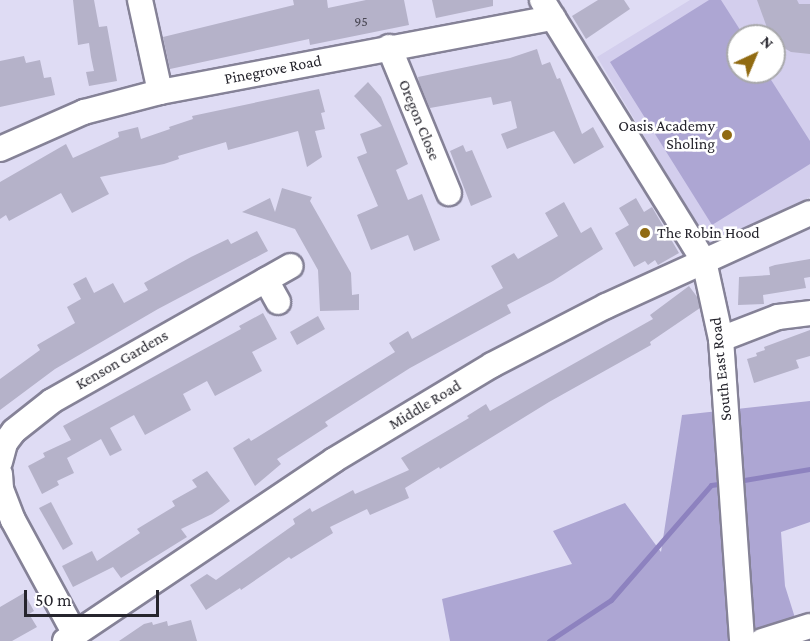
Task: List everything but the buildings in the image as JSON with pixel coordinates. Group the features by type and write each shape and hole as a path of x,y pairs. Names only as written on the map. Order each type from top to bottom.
{"street":[{"path":"140,0 160,92"},
{"name":"Pinegrove Road","path":"0,149 84,112 160,92 389,47 547,9"},
{"name":"South East Road","path":"547,9 704,261 721,339 741,641"},
{"name":"Oregon Close","path":"389,47 449,193"},
{"name":"Middle Road","path":"70,637 334,460 492,365 606,306 810,213"},
{"name":"Kenson Gardens","path":"0,462 5,443 14,431 47,404 291,266"},
{"path":"266,280 278,302"},
{"path":"721,339 778,317 810,313"},
{"path":"0,474 0,489 70,637"},
{"path":"762,641 810,626"}],"shaded area":[{"name":"Oasis Academy Sholing","path":"690,0 810,0 810,197 709,244 597,57"},
{"name":"Oasis Academy Sholing","path":"709,0 721,0 736,24 726,24 726,84 774,84 810,141 810,164 712,225 610,62"},
{"path":"810,401 810,522 781,532 785,586 796,621 755,630 741,641 450,641 442,599 572,564 553,531 625,503 661,552 682,415"}],"waterway":[{"path":"738,481 810,469"},
{"path":"549,641 611,600 711,485 726,483"}],"place":[{"name":"Oasis Academy Sholing","path":"727,135"},
{"name":"The Robin Hood","path":"645,233"}]}
